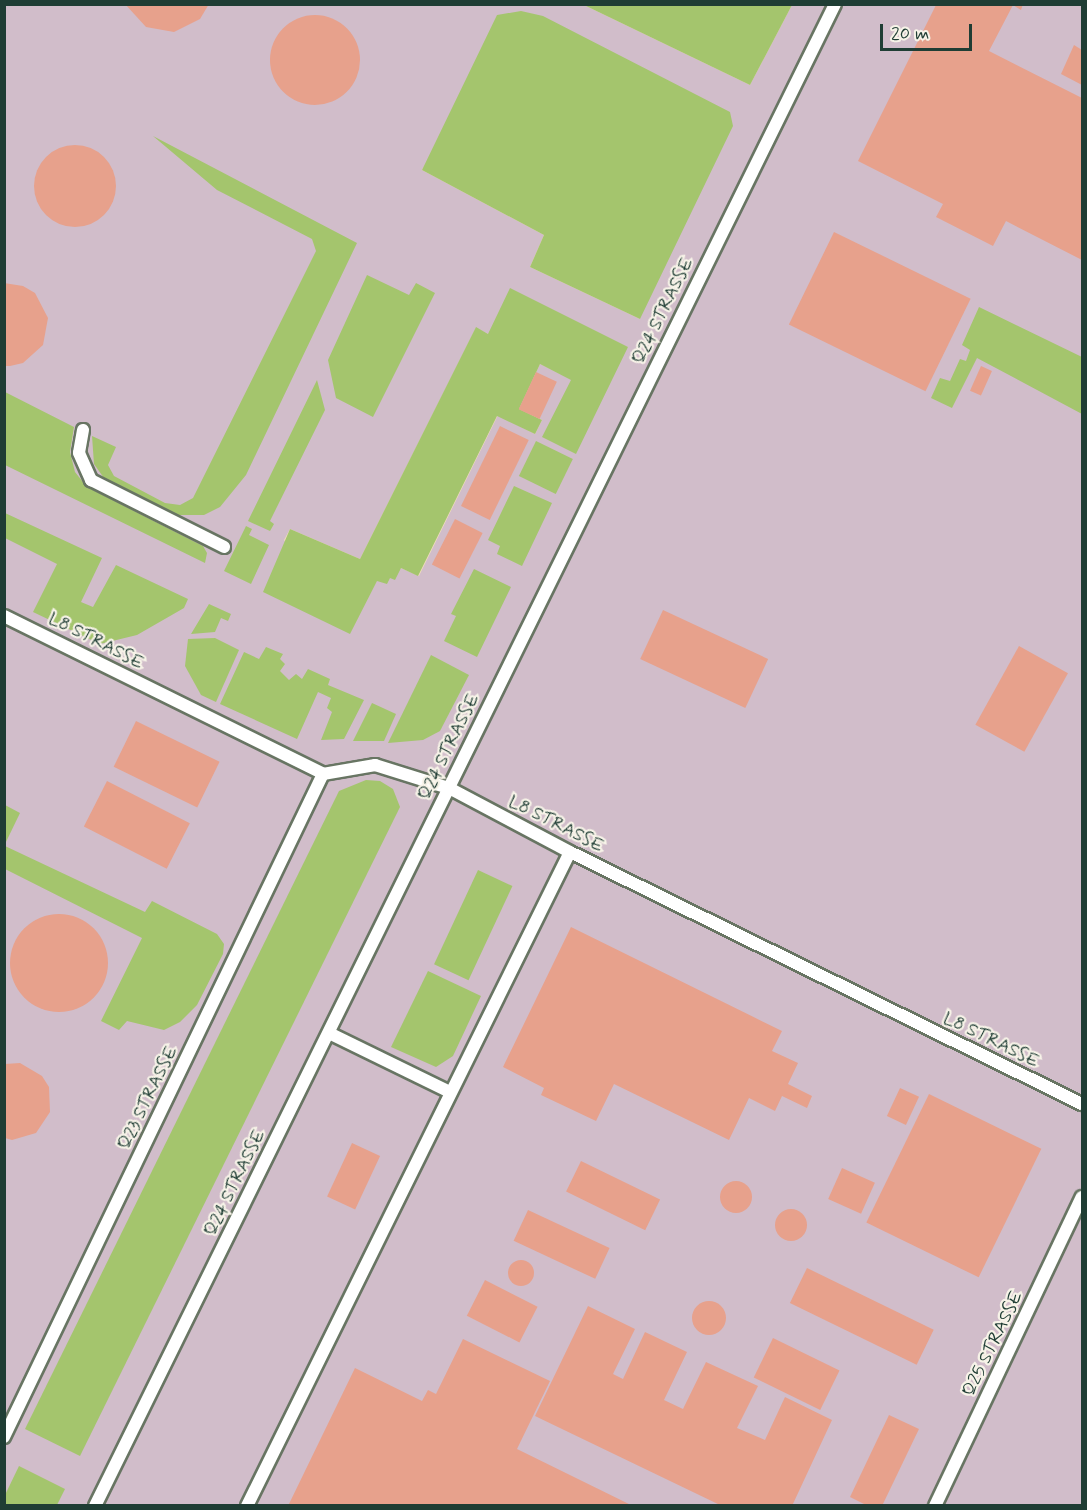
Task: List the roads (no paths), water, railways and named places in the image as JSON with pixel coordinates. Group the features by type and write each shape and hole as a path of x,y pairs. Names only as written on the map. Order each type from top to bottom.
{"lane":[{"name":"Q24 STRASSE","path":"95,1506 835,4"},
{"path":"83,430 80,453 91,480 224,547"},
{"name":"L8 STRASSE","path":"4,616 323,774 375,765 448,788 570,852 1083,1104"},
{"name":"Q23 STRASSE","path":"4,1437 323,774"},
{"path":"247,1506 570,852"},
{"path":"329,1033 450,1092"},
{"name":"Q25 STRASSE","path":"935,1506 1083,1197"}]}
